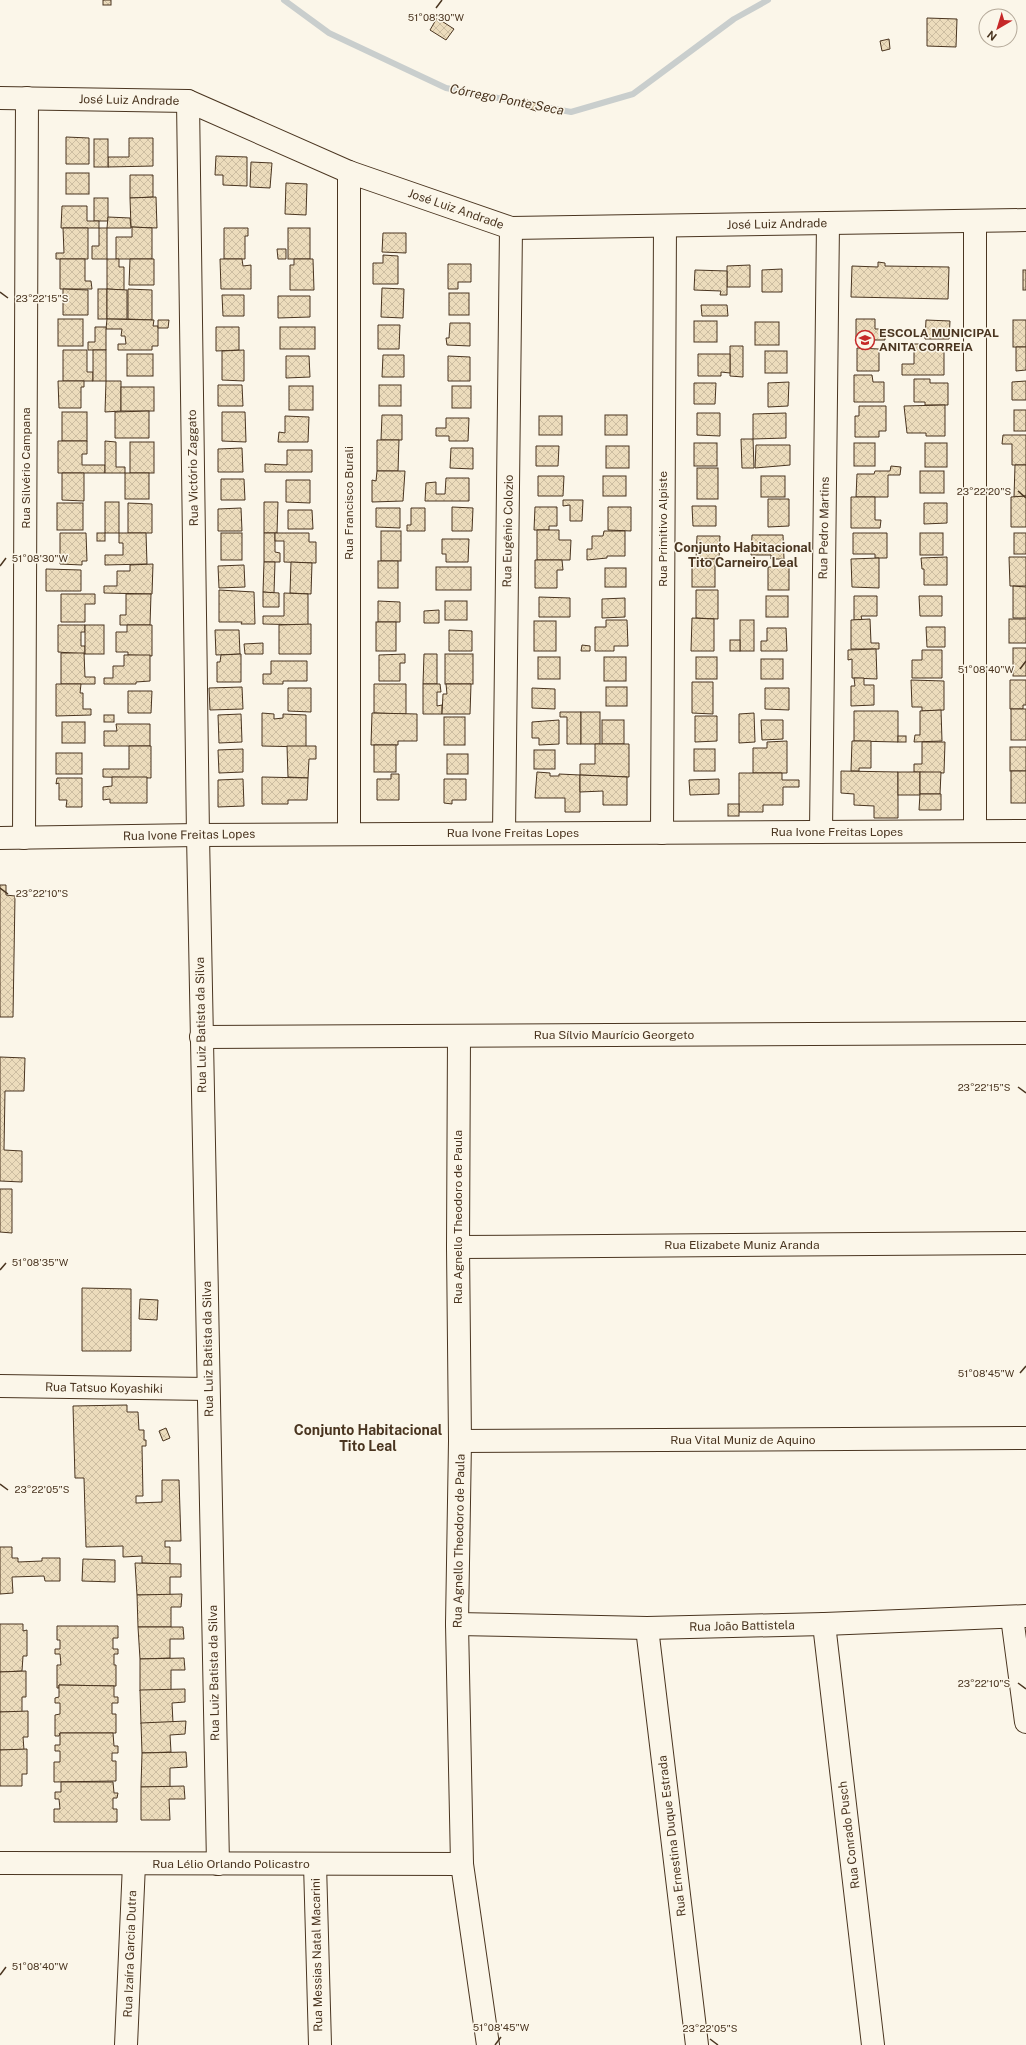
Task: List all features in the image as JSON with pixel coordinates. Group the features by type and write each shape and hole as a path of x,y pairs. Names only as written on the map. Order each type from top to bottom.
{"street":[{"name":"José Luiz Andrade","path":"0,98 188,101 349,172 511,228 1026,220"},
{"name":"Rua Silvério Campana","path":"24,838 27,98"},
{"name":"Rua Victório Zaggato","path":"188,101 198,835"},
{"name":"Rua Francisco Burali","path":"349,172 349,834"},
{"path":"975,221 975,831"},
{"name":"Rua Pedro Martins","path":"821,832 828,223"},
{"name":"Rua Primitivo Alpiste","path":"662,833 665,226"},
{"name":"Rua Eugênio Colozio","path":"504,833 511,228"},
{"name":"Rua Ivone Freitas Lopes","path":"0,838 198,835 1026,831"},
{"name":"Rua Luiz Batista da Silva","path":"198,835 218,1864"},
{"name":"Rua Sílvio Maurício Georgeto","path":"201,1037 1026,1033"},
{"name":"Rua Agnello Theodoro de Paula","path":"459,1036 458,1247 460,1441 457,1624 462,1864 488,2045"},
{"name":"Rua Elizabete Muniz Aranda","path":"458,1247 1026,1244"},
{"name":"Rua Tatsuo Koyashiki","path":"0,1386 208,1389"},
{"name":"Rua Vital Muniz de Aquino","path":"460,1441 1026,1438"},
{"path":"1019,1617 1026,1722"},
{"name":"Rua João Battistela","path":"457,1624 647,1628 824,1624 1019,1617"},
{"name":"Rua Conrado Pusch","path":"824,1624 873,2045"},
{"name":"Rua Ernestina Duque Estrada","path":"647,1628 697,2045"},
{"name":"Rua Lélio Orlando Policastro","path":"0,1863 462,1864"},
{"name":"Rua Izaíra Garcia Dutra","path":"126,2045 134,1864"},
{"name":"Rua Messias Natal Macarini","path":"315,1864 320,2045"}],"building":[{"path":"103,0 111,0 111,5 103,5"},
{"path":"437,18 454,29 446,40 430,30"},
{"path":"927,18 957,19 956,47 927,46"},
{"path":"889,39 890,49 882,51 880,41"},
{"path":"527,100 538,104 536,111 524,107"},
{"path":"66,137 89,138 89,164 66,164"},
{"path":"129,138 153,138 153,166 108,167 108,157 129,157"},
{"path":"94,139 108,139 108,167 94,167"},
{"path":"216,156 247,157 247,186 223,185 223,175 215,175"},
{"path":"251,162 272,163 270,188 250,187"},
{"path":"66,173 89,173 89,194 66,194"},
{"path":"130,175 153,175 153,197 130,198"},
{"path":"286,183 307,184 306,215 285,214"},
{"path":"156,197 157,228 131,227 130,198"},
{"path":"94,198 108,198 108,221 94,221"},
{"path":"62,206 87,206 87,221 99,221 99,228 61,228"},
{"path":"108,217 130,218 131,228 107,228"},
{"path":"132,227 152,228 152,259 116,259 116,237 132,237"},
{"path":"63,228 88,228 88,259 56,259 56,253 64,253"},
{"path":"99,228 107,228 107,259 92,259 92,246 99,246"},
{"path":"224,228 248,228 248,236 245,236 245,259 224,259"},
{"path":"288,228 310,228 310,259 288,259"},
{"path":"383,233 406,233 406,253 382,252"},
{"path":"277,249 286,249 286,259 278,259"},
{"path":"383,255 398,256 398,284 373,284 373,263 383,263"},
{"path":"60,259 85,259 85,281 91,281 92,289 60,289"},
{"path":"107,259 119,259 119,267 124,267 124,290 107,289"},
{"path":"130,259 154,259 154,285 129,285"},
{"path":"220,259 242,259 243,266 251,265 251,289 221,289"},
{"path":"294,259 313,259 314,290 290,290 290,265 294,265"},
{"path":"878,262 885,263 885,266 949,267 948,299 851,297 852,266 878,267"},
{"path":"448,264 471,264 471,282 458,282 458,289 448,289"},
{"path":"750,265 750,287 727,287 727,266"},
{"path":"782,269 782,292 762,292 762,270"},
{"path":"695,270 727,271 727,295 720,295 721,291 694,290"},
{"path":"1023,270 1026,270 1026,290 1023,290"},
{"path":"382,288 404,289 403,318 381,317"},
{"path":"63,289 88,290 88,315 63,315"},
{"path":"98,289 107,289 107,319 98,319"},
{"path":"107,289 127,290 127,319 107,319"},
{"path":"128,289 152,290 152,320 128,319"},
{"path":"449,293 469,293 469,315 449,315"},
{"path":"222,295 244,295 244,316 223,316"},
{"path":"278,296 310,296 310,317 278,318"},
{"path":"701,305 727,305 728,316 702,316"},
{"path":"58,319 83,319 83,346 58,346"},
{"path":"107,319 154,320 153,326 158,326 158,346 152,346 152,350 118,350 118,344 126,344 125,336 121,336 122,329 106,329"},
{"path":"856,319 875,319 875,329 885,329 885,340 856,340"},
{"path":"158,320 169,320 168,328 158,328"},
{"path":"926,320 950,321 949,339 925,339"},
{"path":"1013,320 1026,320 1026,347 1013,347"},
{"path":"694,321 717,321 717,342 694,342"},
{"path":"755,322 779,322 779,345 755,345"},
{"path":"450,323 470,323 470,346 447,345 446,338 449,338"},
{"path":"378,325 400,325 399,349 378,349"},
{"path":"95,327 106,327 106,350 88,350 88,342 95,342"},
{"path":"216,327 239,327 239,350 216,351"},
{"path":"280,327 315,327 315,349 280,349"},
{"path":"914,344 944,344 944,375 902,375 902,364 914,364"},
{"path":"730,346 743,346 743,377 730,376"},
{"path":"1016,347 1026,347 1026,370 1016,371"},
{"path":"857,348 879,349 879,371 857,371"},
{"path":"63,350 87,350 87,372 93,372 93,381 63,381"},
{"path":"93,350 106,350 106,381 93,381"},
{"path":"244,350 244,381 222,380 222,351"},
{"path":"765,351 787,351 787,373 765,373"},
{"path":"127,354 153,354 153,376 127,376"},
{"path":"698,354 730,354 730,373 721,372 721,376 698,376"},
{"path":"383,355 404,355 404,377 382,377"},
{"path":"286,356 309,356 310,377 286,378"},
{"path":"448,356 470,357 470,381 448,381"},
{"path":"854,375 872,375 873,382 884,382 884,402 854,402"},
{"path":"914,379 930,379 930,383 948,383 948,405 925,405 925,402 914,402"},
{"path":"58,381 84,381 84,387 81,387 81,408 59,408"},
{"path":"106,381 121,381 121,411 105,412"},
{"path":"1026,381 1026,400 1012,400 1012,382"},
{"path":"789,382 788,406 768,407 768,383"},
{"path":"694,383 716,383 715,404 694,404"},
{"path":"218,385 242,385 243,406 218,406"},
{"path":"379,385 401,385 401,406 379,406"},
{"path":"289,386 313,386 313,410 289,410"},
{"path":"452,386 471,386 471,408 452,408"},
{"path":"121,387 154,387 154,411 121,411"},
{"path":"945,405 945,436 926,436 926,433 907,433 904,406"},
{"path":"859,406 886,406 886,431 879,431 879,437 855,437 855,416 859,416"},
{"path":"1014,410 1026,410 1026,431 1014,431"},
{"path":"149,411 149,438 115,438 115,412"},
{"path":"62,412 87,412 87,441 62,441"},
{"path":"222,412 245,412 246,442 222,441"},
{"path":"697,413 720,413 720,436 697,435"},
{"path":"786,413 786,438 753,439 753,414"},
{"path":"382,415 402,415 402,440 381,440"},
{"path":"605,415 627,415 627,435 605,435"},
{"path":"285,416 309,417 308,442 278,442 279,432 285,433"},
{"path":"539,416 562,416 562,435 539,435"},
{"path":"446,418 469,418 468,441 449,441 449,436 436,436 436,428 446,428"},
{"path":"1003,435 1026,435 1026,465 1012,465 1012,444 1002,444"},
{"path":"741,439 753,439 754,468 742,468"},
{"path":"377,440 399,440 398,471 377,471"},
{"path":"58,441 87,441 87,454 82,454 82,465 105,465 105,473 58,473"},
{"path":"105,441 116,442 116,467 125,467 125,473 105,473"},
{"path":"130,442 154,442 154,473 130,473"},
{"path":"694,443 717,443 717,466 694,466"},
{"path":"854,443 875,443 875,466 854,466"},
{"path":"925,443 947,443 947,467 925,467"},
{"path":"756,445 790,445 790,465 755,468"},
{"path":"536,446 559,446 558,466 536,466"},
{"path":"606,446 629,446 629,468 606,468"},
{"path":"242,448 243,472 218,472 218,449"},
{"path":"451,448 473,448 473,469 450,468"},
{"path":"287,450 312,450 312,472 265,472 265,464 287,465"},
{"path":"1015,465 1026,465 1026,496 1014,497"},
{"path":"891,466 901,467 900,475 888,475 888,497 856,497 857,474 874,474 875,471 890,471"},
{"path":"697,468 718,468 718,499 697,499"},
{"path":"377,471 405,471 403,501 372,502 372,480 376,481"},
{"path":"920,471 944,471 944,493 920,493"},
{"path":"62,473 84,473 84,501 62,500"},
{"path":"125,473 149,473 149,499 125,499"},
{"path":"538,476 564,476 563,496 538,496"},
{"path":"603,476 626,476 626,496 603,496"},
{"path":"761,476 785,476 785,497 761,497"},
{"path":"446,478 469,478 469,501 425,501 426,483 436,482 436,494 445,494"},
{"path":"221,479 244,479 245,500 221,500"},
{"path":"286,480 310,480 310,503 286,502"},
{"path":"1026,496 1026,527 1011,527 1011,497"},
{"path":"851,497 875,497 875,520 881,520 880,528 851,528"},
{"path":"768,499 789,499 789,526 768,527"},
{"path":"563,500 583,500 582,521 570,521 570,505 563,506"},
{"path":"105,502 119,502 119,533 105,533"},
{"path":"264,502 278,502 277,533 264,533"},
{"path":"57,503 83,503 83,530 57,530"},
{"path":"128,503 152,504 152,533 128,533"},
{"path":"924,503 947,503 947,523 924,524"},
{"path":"692,506 716,506 716,526 693,526"},
{"path":"452,507 473,508 472,531 452,531"},
{"path":"535,507 557,507 557,526 549,526 549,530 534,530"},
{"path":"608,507 631,507 631,531 608,530"},
{"path":"241,508 242,531 218,531 218,509"},
{"path":"376,508 400,508 400,528 376,527"},
{"path":"411,508 425,508 425,531 407,531 407,525 411,525"},
{"path":"288,510 312,510 313,529 288,529"},
{"path":"537,530 559,530 559,540 571,540 570,560 537,560"},
{"path":"381,531 401,531 401,561 381,561"},
{"path":"604,531 625,531 625,556 607,556 607,558 587,560 587,549 592,549 592,536 603,536"},
{"path":"60,533 86,533 87,561 82,561 82,565 60,564"},
{"path":"97,533 105,533 105,541 97,541"},
{"path":"119,533 146,533 147,564 105,565 105,555 123,555 123,543 119,543"},
{"path":"221,533 242,533 242,560 221,560"},
{"path":"264,533 275,533 275,552 280,553 280,562 264,562"},
{"path":"275,533 309,533 309,542 316,542 316,563 284,562 284,541 275,541"},
{"path":"853,533 887,533 887,558 875,558 875,554 853,554"},
{"path":"920,533 943,533 943,555 920,555"},
{"path":"1014,533 1026,533 1026,554 1014,554"},
{"path":"752,535 783,535 784,559 771,559 771,555 751,555"},
{"path":"697,536 720,536 719,559 696,559"},
{"path":"442,539 469,539 468,562 446,562 446,554 442,554"},
{"path":"947,557 947,585 924,585 924,569 922,569 921,558"},
{"path":"1009,557 1026,557 1026,586 1010,586"},
{"path":"879,558 879,588 852,587 851,559"},
{"path":"692,559 715,559 715,587 692,587"},
{"path":"535,560 562,560 563,570 557,570 557,588 535,588"},
{"path":"378,561 398,561 398,588 378,588"},
{"path":"264,562 275,562 274,593 263,592"},
{"path":"291,562 312,563 311,594 290,593"},
{"path":"153,564 152,594 104,593 104,586 117,586 117,571 130,571 130,565"},
{"path":"244,565 245,587 219,588 218,566"},
{"path":"436,567 471,567 471,590 436,590"},
{"path":"768,567 789,567 789,590 768,590"},
{"path":"605,568 626,568 626,587 605,587"},
{"path":"46,569 81,570 81,591 46,591"},
{"path":"1013,586 1026,587 1026,618 1013,618"},
{"path":"219,590 254,592 255,624 241,624 242,622 219,622"},
{"path":"696,590 718,590 718,619 696,618"},
{"path":"263,592 279,593 279,607 263,607"},
{"path":"284,593 308,594 308,625 263,624 263,616 284,616"},
{"path":"61,594 95,594 95,604 85,604 85,622 61,622"},
{"path":"126,594 151,594 150,625 120,625 120,615 126,615"},
{"path":"766,596 788,596 788,617 766,617"},
{"path":"854,596 877,596 877,616 861,616 862,620 854,620"},
{"path":"919,596 942,596 942,616 920,616"},
{"path":"539,597 570,598 570,617 539,617"},
{"path":"625,598 625,617 602,618 602,599"},
{"path":"378,601 400,602 400,622 378,622"},
{"path":"445,601 467,601 467,620 445,620"},
{"path":"439,610 439,623 424,623 424,611"},
{"path":"692,618 714,619 714,651 691,651"},
{"path":"870,619 871,643 879,643 879,649 851,649 851,620"},
{"path":"1009,619 1026,619 1026,643 1009,643"},
{"path":"606,620 627,620 628,646 614,646 614,651 595,651 595,627 606,627"},
{"path":"740,620 754,620 754,651 740,651"},
{"path":"534,621 556,621 556,651 534,651"},
{"path":"376,622 396,622 396,651 376,651"},
{"path":"311,624 311,654 279,654 279,625"},
{"path":"58,625 85,625 85,632 81,632 81,646 85,646 85,654 58,652"},
{"path":"85,625 104,625 104,654 85,654"},
{"path":"127,625 152,625 152,656 128,655 128,652 116,652 116,632 127,632"},
{"path":"926,627 945,627 945,647 927,647"},
{"path":"767,628 786,628 787,651 761,651 761,641 767,641"},
{"path":"215,630 239,630 240,654 216,655"},
{"path":"449,630 472,631 472,651 449,651"},
{"path":"730,640 740,640 740,651 730,651"},
{"path":"263,643 263,654 245,654 244,644"},
{"path":"582,645 590,646 590,651 581,651"},
{"path":"1013,648 1026,648 1026,676 1013,676"},
{"path":"876,649 877,679 852,678 852,659 848,660 848,650"},
{"path":"922,650 942,650 942,678 912,678 912,660 922,660"},
{"path":"61,653 84,653 85,677 95,677 95,684 61,684"},
{"path":"241,654 241,682 217,682 217,662 220,662 221,655"},
{"path":"405,654 405,663 400,663 400,681 379,681 379,655"},
{"path":"424,654 437,654 437,684 423,684"},
{"path":"445,654 473,654 473,684 445,684"},
{"path":"124,655 150,655 150,681 136,682 136,684 104,684 104,678 113,678 113,666 124,666"},
{"path":"538,657 560,657 560,679 538,679"},
{"path":"604,657 626,657 626,681 604,681"},
{"path":"696,657 717,657 717,679 696,679"},
{"path":"761,659 783,659 783,679 761,679"},
{"path":"271,661 307,661 307,681 283,681 283,684 263,684 263,674 271,674"},
{"path":"854,678 864,678 864,685 874,685 874,705 851,706 851,686 855,686"},
{"path":"911,680 944,681 944,710 922,711 922,707 912,707"},
{"path":"1010,680 1026,680 1026,705 1023,705 1023,709 1010,709"},
{"path":"692,682 713,682 713,714 692,713"},
{"path":"56,684 81,684 80,693 83,693 83,709 91,709 91,715 56,716"},
{"path":"374,684 406,684 406,714 374,713"},
{"path":"423,684 440,684 441,692 437,692 437,706 442,705 442,714 423,714"},
{"path":"446,684 471,684 470,714 442,714 443,694 447,694"},
{"path":"242,687 243,709 210,710 209,688"},
{"path":"606,687 627,687 627,706 606,706"},
{"path":"288,688 311,688 311,712 288,711"},
{"path":"532,688 555,689 555,709 532,708"},
{"path":"765,688 789,688 789,710 765,709"},
{"path":"128,691 152,691 151,713 128,713"},
{"path":"1011,709 1026,709 1026,740 1011,740"},
{"path":"941,710 942,741 914,742 915,735 920,735 920,711"},
{"path":"854,711 898,711 898,742 854,741"},
{"path":"560,712 581,712 581,744 567,744 567,717 560,717"},
{"path":"581,712 600,712 600,744 581,744"},
{"path":"262,713 274,714 274,719 283,718 283,714 306,715 306,747 262,746"},
{"path":"372,713 417,714 417,741 398,741 398,745 371,745"},
{"path":"754,713 755,742 739,743 739,714"},
{"path":"241,714 242,742 219,743 218,715"},
{"path":"104,715 114,715 114,722 104,722"},
{"path":"695,716 717,716 717,741 695,742"},
{"path":"444,717 465,717 465,745 444,745"},
{"path":"559,720 559,744 539,745 539,738 532,738 532,722"},
{"path":"602,720 624,720 624,744 602,744"},
{"path":"761,720 783,720 783,739 762,740"},
{"path":"62,722 85,722 85,743 62,743"},
{"path":"116,724 150,724 150,746 104,746 104,731 117,731"},
{"path":"898,736 906,736 906,742 898,742"},
{"path":"787,741 787,773 753,773 753,748 767,748 767,742"},
{"path":"852,741 871,741 871,768 859,768 859,771 851,771"},
{"path":"922,742 945,742 944,773 914,772 914,764 922,764"},
{"path":"595,744 629,744 629,777 580,775 580,764 595,764"},
{"path":"374,745 396,745 396,772 374,772"},
{"path":"129,746 151,746 151,778 103,777 103,769 129,769"},
{"path":"287,746 316,746 316,759 309,759 308,778 288,777"},
{"path":"1010,747 1026,747 1026,771 1010,771"},
{"path":"243,749 243,772 219,773 218,750"},
{"path":"694,749 715,749 715,771 694,771"},
{"path":"534,750 555,750 555,769 534,769"},
{"path":"56,753 82,753 82,774 56,774"},
{"path":"447,754 468,754 468,774 447,774"},
{"path":"841,771 898,772 898,818 874,818 874,806 854,805 854,794 841,793"},
{"path":"1011,771 1026,771 1026,803 1011,803"},
{"path":"537,772 550,773 550,776 559,776 559,774 580,775 580,812 565,812 565,798 535,798"},
{"path":"898,772 920,772 920,795 898,795"},
{"path":"920,772 941,772 940,794 920,794"},
{"path":"739,773 782,773 782,780 799,780 799,787 783,787 783,805 763,805 763,812 739,812"},
{"path":"391,774 399,774 399,800 377,800 377,779 391,779"},
{"path":"580,775 627,777 627,805 603,805 603,791 580,792"},
{"path":"112,777 147,777 147,803 110,803 110,799 103,800 103,787 112,786"},
{"path":"262,777 308,778 307,800 288,800 288,804 262,804"},
{"path":"57,778 82,778 82,807 66,807 67,800 59,800 59,783 56,784"},
{"path":"243,779 244,806 218,807 218,780"},
{"path":"444,779 466,779 466,800 452,800 452,804 444,803"},
{"path":"719,779 719,794 690,795 689,780"},
{"path":"920,794 941,794 941,810 919,810"},
{"path":"728,804 739,804 739,816 728,816"},
{"path":"0,885 6,885 6,895 15,896 13,1017 0,1017"},
{"path":"0,1057 25,1058 24,1091 5,1091 4,1150 22,1151 22,1182 0,1181"},
{"path":"0,1189 12,1189 12,1233 0,1232"},
{"path":"82,1288 131,1289 131,1351 82,1351"},
{"path":"140,1299 158,1300 157,1320 139,1319"},
{"path":"127,1405 127,1412 138,1412 139,1430 144,1430 144,1440 146,1440 146,1446 142,1446 143,1496 136,1496 136,1503 162,1502 162,1480 179,1480 181,1541 165,1541 165,1547 170,1547 170,1564 142,1563 142,1556 123,1557 123,1546 86,1547 84,1478 75,1478 73,1406"},
{"path":"166,1428 170,1438 163,1441 159,1431"},
{"path":"0,1547 12,1547 12,1558 18,1558 18,1562 42,1561 42,1558 60,1558 60,1581 45,1581 44,1576 12,1577 13,1593 0,1594"},
{"path":"83,1559 115,1560 115,1582 82,1581"},
{"path":"135,1563 181,1564 181,1577 170,1577 170,1595 137,1595"},
{"path":"182,1594 181,1607 171,1607 171,1627 138,1627 137,1595"},
{"path":"0,1624 23,1624 23,1631 27,1630 27,1656 23,1656 22,1671 0,1672"},
{"path":"57,1626 118,1626 118,1638 113,1638 113,1649 118,1649 118,1654 114,1654 114,1665 116,1665 116,1686 59,1685 59,1688 57,1688 57,1665 61,1665 60,1654 55,1654 55,1649 60,1649 60,1640 57,1640"},
{"path":"138,1627 183,1627 184,1639 170,1639 170,1658 140,1659"},
{"path":"184,1658 185,1670 171,1670 171,1690 140,1691 140,1659"},
{"path":"26,1671 26,1697 22,1697 22,1712 0,1712 0,1672"},
{"path":"59,1685 114,1686 114,1697 118,1697 118,1703 112,1703 112,1714 116,1714 116,1733 60,1733 59,1736 55,1736 55,1715 60,1714 60,1703 55,1703 55,1698 59,1697"},
{"path":"185,1689 185,1702 172,1703 173,1723 141,1724 140,1690"},
{"path":"28,1711 28,1737 23,1737 24,1750 0,1750 0,1712"},
{"path":"186,1721 185,1734 170,1735 171,1752 142,1753 141,1723"},
{"path":"60,1733 113,1733 114,1746 118,1746 118,1753 112,1753 112,1761 116,1761 116,1781 54,1782 54,1762 60,1762 60,1751 55,1751 55,1745 60,1745"},
{"path":"27,1749 27,1774 22,1774 22,1786 0,1786 0,1750"},
{"path":"186,1752 187,1767 170,1768 170,1787 141,1787 142,1753"},
{"path":"61,1782 113,1782 114,1793 118,1793 117,1798 113,1798 113,1809 117,1809 117,1822 54,1822 54,1809 60,1809 59,1799 55,1799 55,1792 61,1792"},
{"path":"184,1786 185,1799 169,1799 170,1820 141,1820 141,1787"}],"waterway":[{"name":"Córrego Ponte Seca","path":"284,0 329,33 446,88 571,112 633,94 734,19 768,0"}],"place":[{"name":"ESCOLA MUNICIPAL ANITA CORREIA","path":"865,340"}],"district":[{"name":"Conjunto Habitacional Tito Carneiro Leal","path":"743,554"},
{"name":"Conjunto Habitacional Tito Leal","path":"368,1438"}]}
